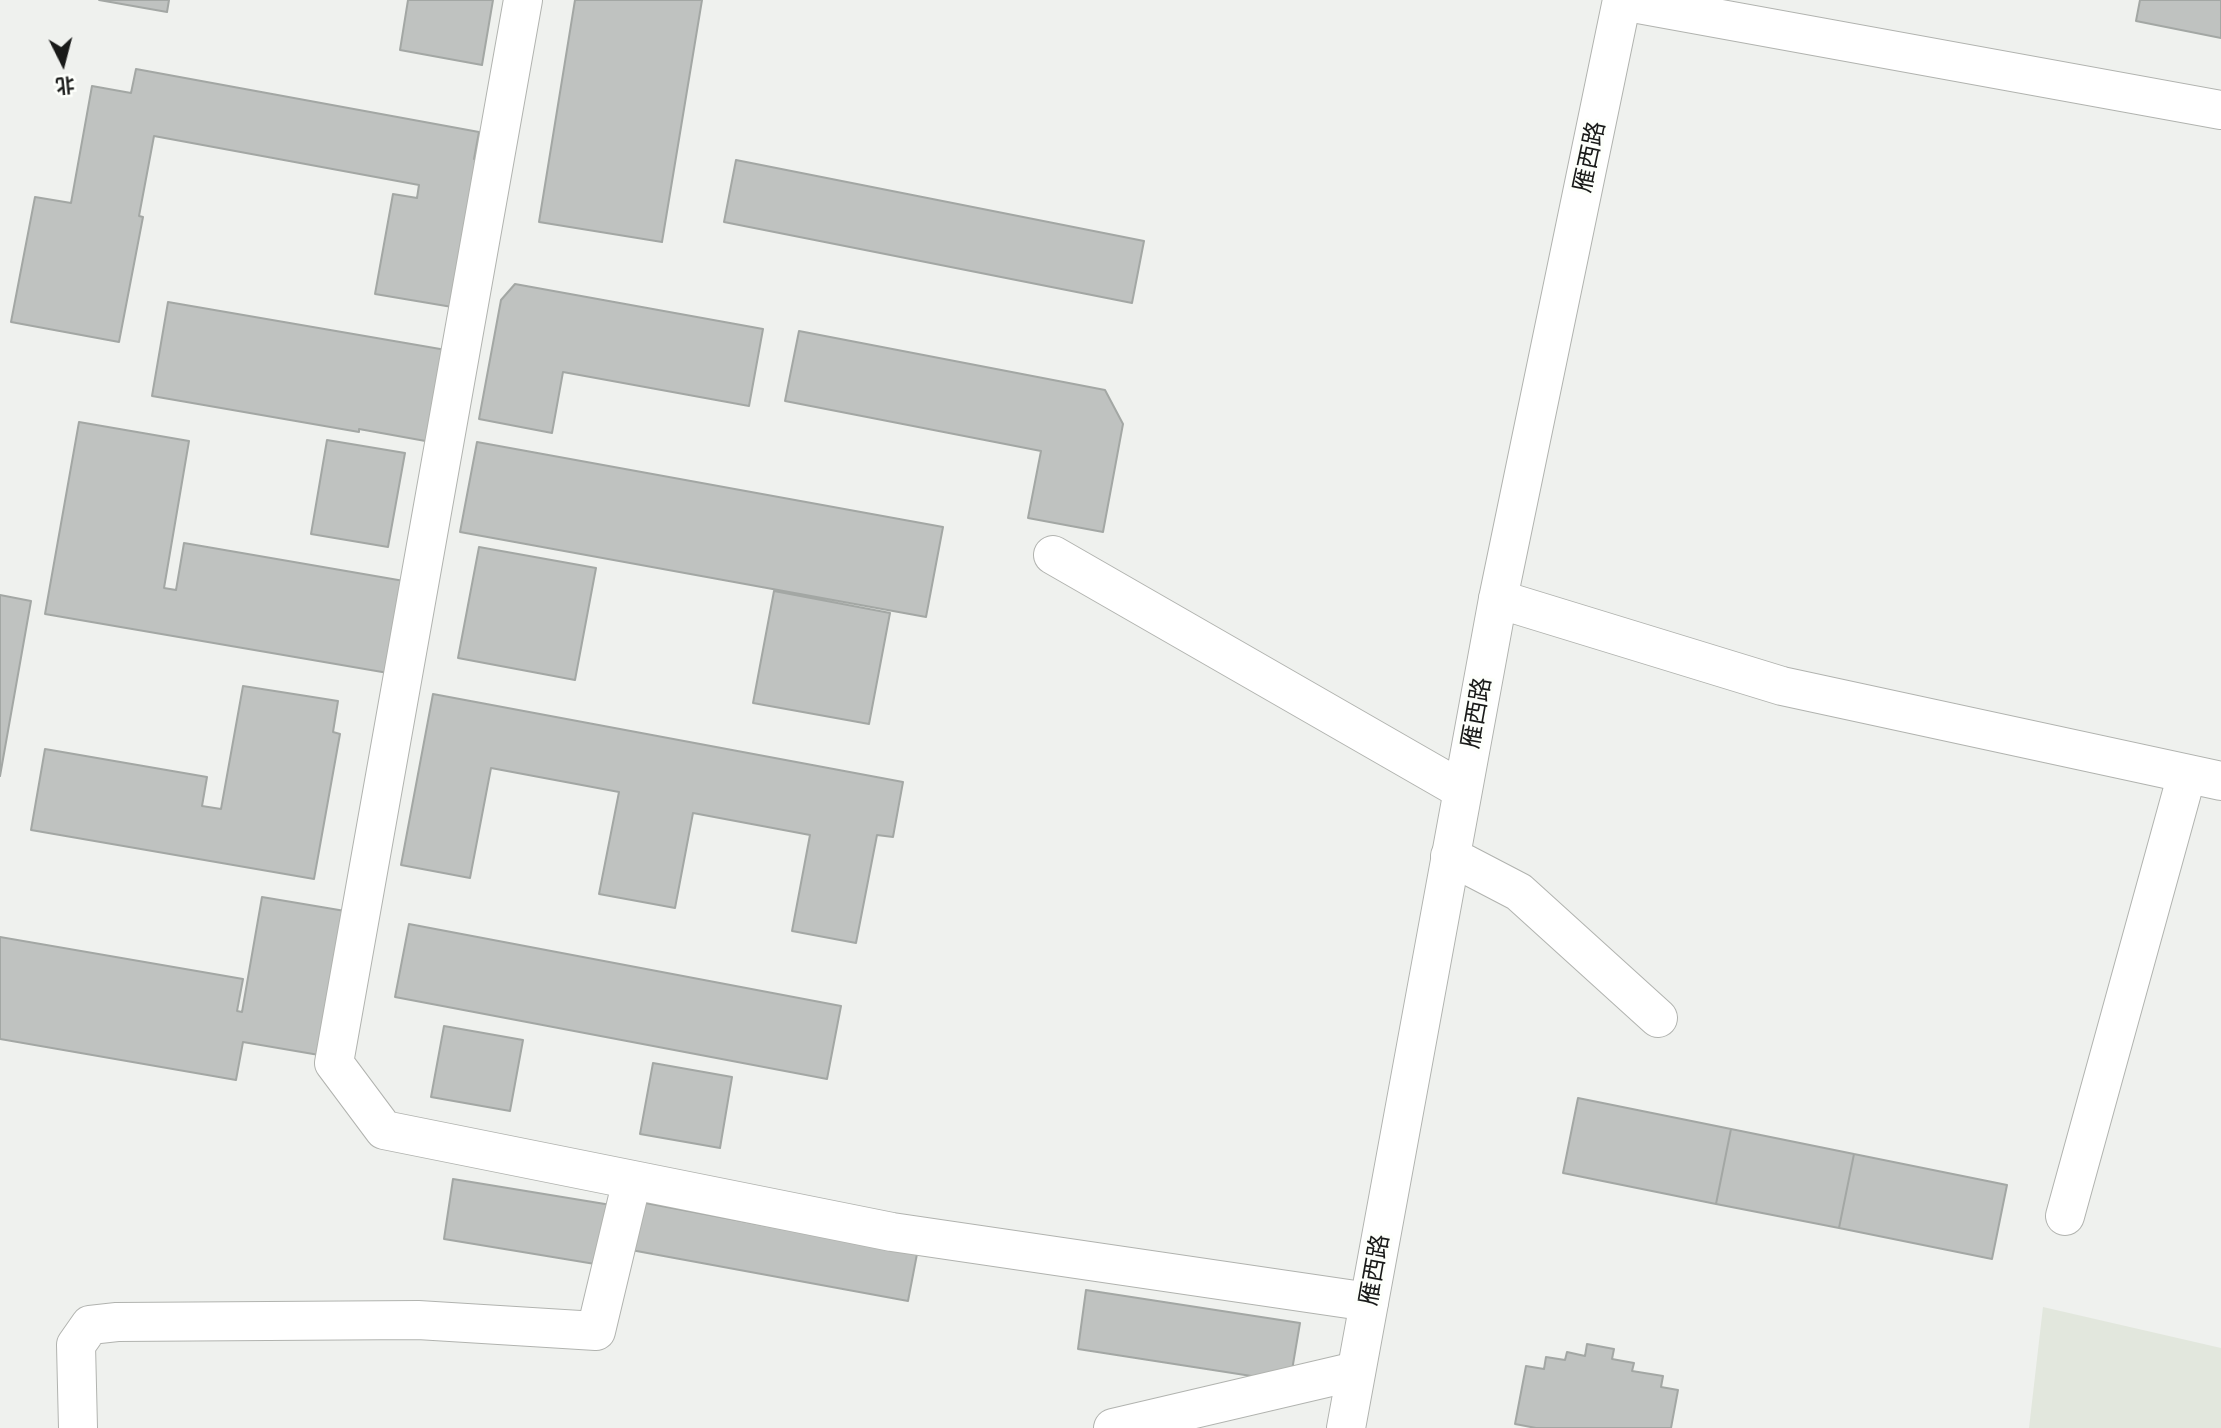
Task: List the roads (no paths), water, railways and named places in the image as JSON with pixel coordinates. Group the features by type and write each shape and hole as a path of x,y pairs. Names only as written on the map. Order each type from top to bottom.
{"street":[{"path":"523,0 334,1063 384,1130 892,1233 1369,1302"},
{"path":"1622,1 2221,110"},
{"name":"雁西路","path":"1346,1428 1498,599 1622,1"},
{"path":"1053,555 1462,789"},
{"path":"1498,599 1782,685 2204,777 2065,1216"},
{"path":"1450,856 1519,892 1658,1018"},
{"path":"78,1428 76,1345 90,1325 117,1322 418,1320 596,1331 632,1180"},
{"path":"1113,1428 1356,1371"}]}
